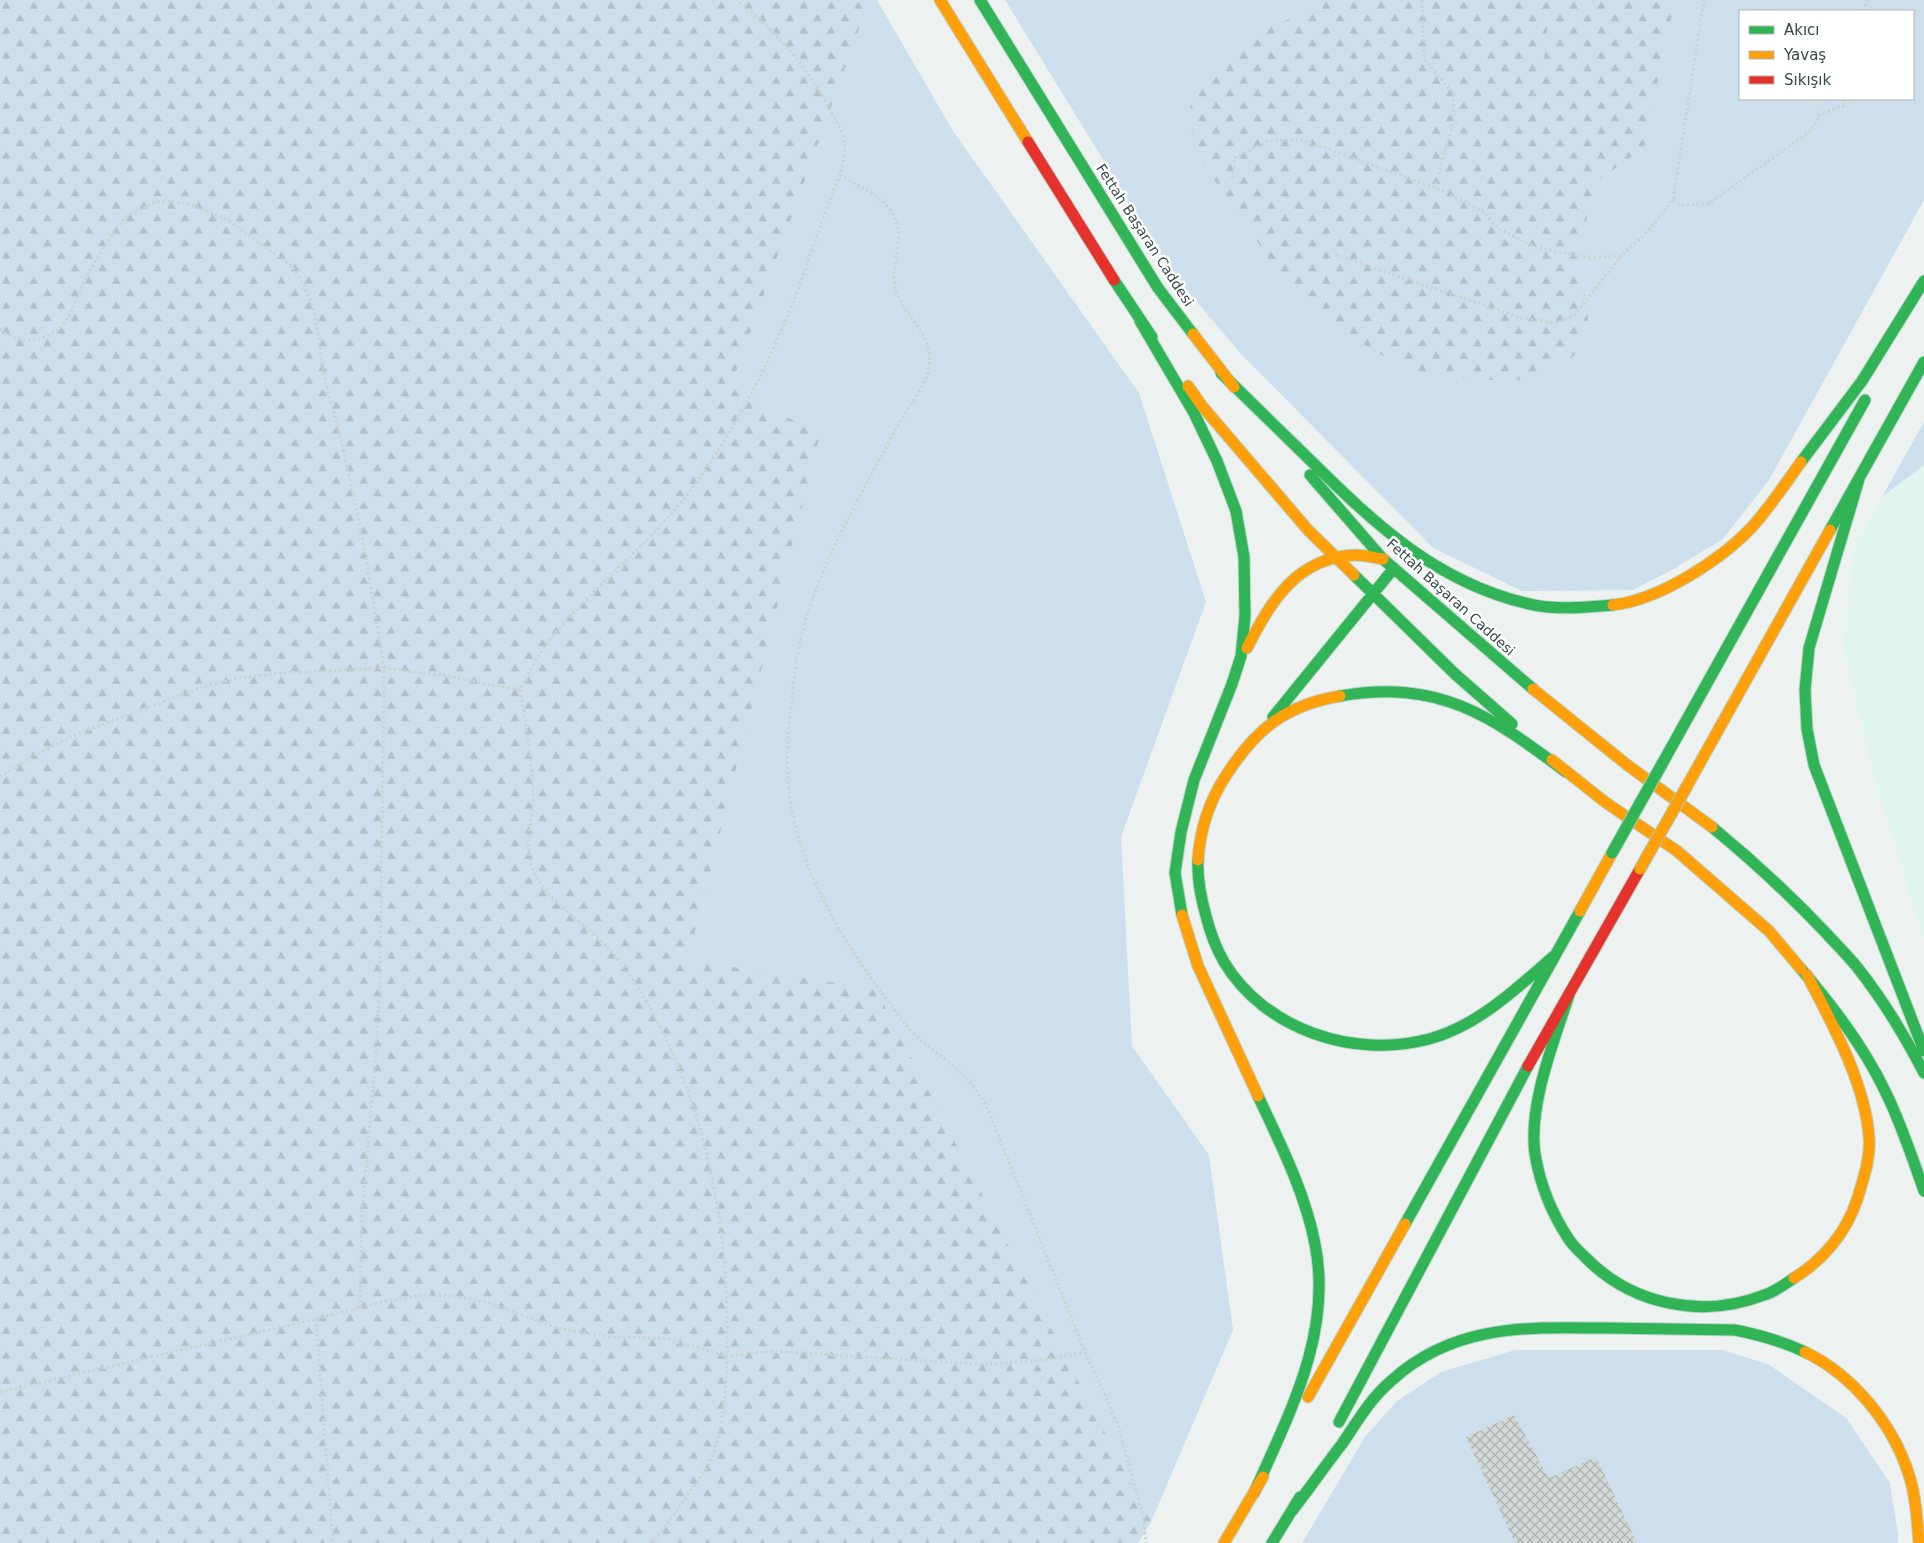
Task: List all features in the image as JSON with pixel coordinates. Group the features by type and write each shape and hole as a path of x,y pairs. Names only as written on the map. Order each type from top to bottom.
{"main road":[{"path":"940,0 1140,321 1198,422 1223,474 1236,512 1244,552 1246,602 1239,664"},
{"name":"Fettah Başaran Caddesi","path":"980,0 1158,288 1221,372 1383,559 1556,709 1626,764 1697,814 1755,862 1805,911 1856,966 1887,1009 1924,1073"},
{"path":"1221,372 1345,495 1381,528 1414,554 1478,590 1502,598 1547,608 1592,609 1637,599 1675,584 1714,561 1752,528 1862,382 1924,281"},
{"path":"1224,1543 1254,1493 1924,295"},
{"path":"1140,321 1202,406 1302,524 1454,674 1566,772"},
{"path":"1292,1511 1535,1053 1924,362"},
{"path":"1859,479 1809,648 1804,690 1807,729 1814,766 1924,1051"},
{"path":"1254,1493 1305,1370 1318,1316 1318,1260 1306,1204 1261,1101 1207,988 1186,936 1179,908 1175,875 1180,830 1196,771 1239,664 1260,622 1280,591 1302,571 1335,558 1356,555 1383,559"},
{"path":"1394,568 1266,726 1236,759 1212,797 1198,858 1201,898 1212,937 1228,967 1248,993 1266,1008 1294,1026 1330,1040 1365,1047 1395,1046 1430,1039 1462,1027 1501,1002 1554,956"},
{"path":"1266,726 1291,711 1312,703 1343,694 1372,692 1441,698 1474,710 1520,738 1605,802 1677,851 1769,931 1807,975 1861,1047 1885,1090 1924,1191"},
{"path":"1569,995 1551,1054 1535,1122 1535,1152 1542,1187 1553,1217 1578,1253 1591,1266 1615,1284 1663,1303 1714,1308 1742,1303 1793,1282 1834,1244 1856,1205 1863,1181 1869,1138 1859,1087 1846,1052 1807,975"},
{"path":"1272,1543 1292,1511 1373,1399 1391,1380 1430,1352 1454,1342 1483,1333 1540,1327 1735,1330 1756,1332 1785,1341 1812,1355 1835,1370 1865,1397 1902,1454 1911,1483 1919,1543"}],"path":[{"path":"652,1543 672,1519 708,1464 719,1430 724,1405 727,1356 727,1315 722,1241 711,1175 696,1114 673,1053 632,979 607,947 570,915 538,880 532,868 527,845 533,795 530,748 520,689 551,638 654,534 694,486 724,441 759,379 775,345 790,310 840,175 844,153 842,134 824,98 808,72 791,51 773,31 737,0"},
{"path":"1422,0 1424,58 1453,93 1454,120 1434,188"},
{"path":"1336,254 1522,318 1555,323 1574,316 1621,256 1648,232 1673,200 1704,0"},
{"path":"1673,200 1681,205 1708,204 1812,130 1820,114 1843,106 1844,100"},
{"path":"1232,178 1235,158 1267,141 1303,140 1434,188 1482,211 1499,229 1535,247 1590,258 1621,256"},
{"path":"840,175 881,199 896,220 899,241 893,271 896,291 900,302 922,332 929,352 930,364 925,380 900,422 834,547 812,600 796,660 789,718 787,766 792,814 806,862 816,886 860,962 900,1018 926,1045 962,1074 985,1105 1085,1352 1120,1432 1144,1517 1146,1543"},
{"path":"0,330 12,337 30,340 40,339 57,331 69,316 85,278 114,231 128,216 155,202 167,201 189,204 226,219 292,266 302,282 315,317 327,390 341,439 364,546 384,668 380,980 362,1212 360,1308"},
{"path":"0,777 32,756 78,734 210,685 266,674 384,668 441,675 492,686 520,689"},
{"path":"0,1392 406,1297 448,1295 486,1302 573,1331 612,1337 663,1338 727,1356 772,1351 1001,1364 1026,1363 1085,1352"},
{"path":"316,1319 333,1543"}],"shaded area":[{"path":"1924,465 1924,941 1877,786 1844,652 1853,551 1882,497"}],"green space":[{"path":"0,0 877,0 953,131 1139,393 1206,602 1121,837 1132,1046 1209,1155 1233,1330 1151,1522 1138,1543 0,1543"},
{"path":"0,0 857,0 865,12 731,386 820,435 688,960 876,989 1151,1522 1136,1543 0,1543"},
{"path":"1005,0 1924,0 1924,200 1769,480 1723,539 1672,570 1633,590 1522,591 1433,548 1240,353 1174,275"},
{"path":"1317,0 1554,0 1530,108 1547,46 1556,0 1675,0 1644,148 1594,183 1579,255 1589,326 1574,356 1525,380 1478,380 1408,370 1333,327 1285,283 1235,208 1193,152 1190,104 1248,35 1294,17"},
{"path":"1924,422 1924,465 1882,497"},
{"path":"1515,1350 1722,1350 1768,1364 1846,1418 1890,1483 1898,1543 1302,1543 1365,1437 1397,1401 1441,1372"}],"building":[{"path":"1514,1415 1549,1478 1596,1457 1637,1543 1515,1543 1466,1437"}],"traffic: fast":[{"path":"980,0 1158,288 1193,334"},
{"path":"1114,280 1152,337"},
{"path":"1801,462 1862,381 1924,281"},
{"path":"1140,321 1194,413 1217,461 1236,511 1244,557 1245,616 1241,656 1232,684 1194,780 1181,832 1175,873 1182,915"},
{"path":"1830,530 1924,362"},
{"path":"1221,373 1358,506 1410,549 1438,567 1468,583 1499,596 1534,605 1564,608 1613,605"},
{"path":"1662,764 1865,400"},
{"path":"1310,475 1383,559 1533,689"},
{"path":"1859,479 1809,648 1805,690 1807,729 1814,765 1924,1051"},
{"path":"1273,717 1394,568"},
{"path":"1354,575 1455,674 1512,724"},
{"path":"1340,696 1375,692 1406,693 1435,698 1462,706 1487,718 1513,734 1566,772"},
{"path":"1612,853 1662,764"},
{"path":"1712,827 1785,891 1853,963 1876,992 1893,1018 1924,1073"},
{"path":"1198,860 1201,895 1211,934 1224,962 1242,986 1263,1006 1287,1022 1314,1034 1342,1041 1371,1045 1400,1044 1429,1039 1464,1025 1496,1005 1554,956"},
{"path":"1405,1224 1580,911"},
{"path":"1801,969 1847,1027 1877,1075 1891,1103 1924,1191"},
{"path":"1569,995 1544,1074 1535,1115 1534,1135 1535,1154 1543,1187 1556,1218 1572,1243 1604,1274 1625,1287 1646,1297 1669,1303 1717,1306 1741,1302 1772,1292 1794,1278"},
{"path":"1339,1422 1528,1066"},
{"path":"1254,1493 1281,1433 1304,1372 1313,1341 1318,1309 1319,1277 1315,1244 1305,1206 1291,1168 1258,1096"},
{"path":"1292,1511 1364,1411 1383,1388 1415,1362 1465,1339 1520,1329 1548,1328 1735,1330 1771,1339 1805,1352"},
{"path":"1272,1543 1300,1497"}],"traffic: slow":[{"path":"940,0 1028,142"},
{"path":"1193,334 1234,387"},
{"path":"1188,386 1202,406 1308,530 1354,575"},
{"path":"1613,605 1631,602 1669,587 1707,565 1739,540 1752,527 1801,462"},
{"path":"1687,786 1830,530"},
{"path":"1247,648 1276,598 1302,573 1317,564 1335,558 1363,555 1383,559"},
{"path":"1533,689 1626,764 1712,827"},
{"path":"1198,860 1203,826 1210,805 1227,774 1249,744 1261,732 1288,713 1321,700 1340,696"},
{"path":"1552,760 1605,802 1677,851 1769,931 1801,969"},
{"path":"1640,869 1687,786"},
{"path":"1580,911 1612,853"},
{"path":"1182,915 1198,966 1258,1096"},
{"path":"1794,1278 1824,1254 1847,1224 1864,1177 1869,1145 1866,1117 1854,1075 1837,1033 1807,975"},
{"path":"1308,1397 1405,1224"},
{"path":"1805,1352 1823,1362 1855,1388 1882,1420 1893,1438 1902,1456 1911,1483 1916,1509 1919,1543"},
{"path":"1224,1543 1263,1477"}],"traffic: jam":[{"path":"1028,142 1114,280"},
{"path":"1528,1066 1640,869"}]}
